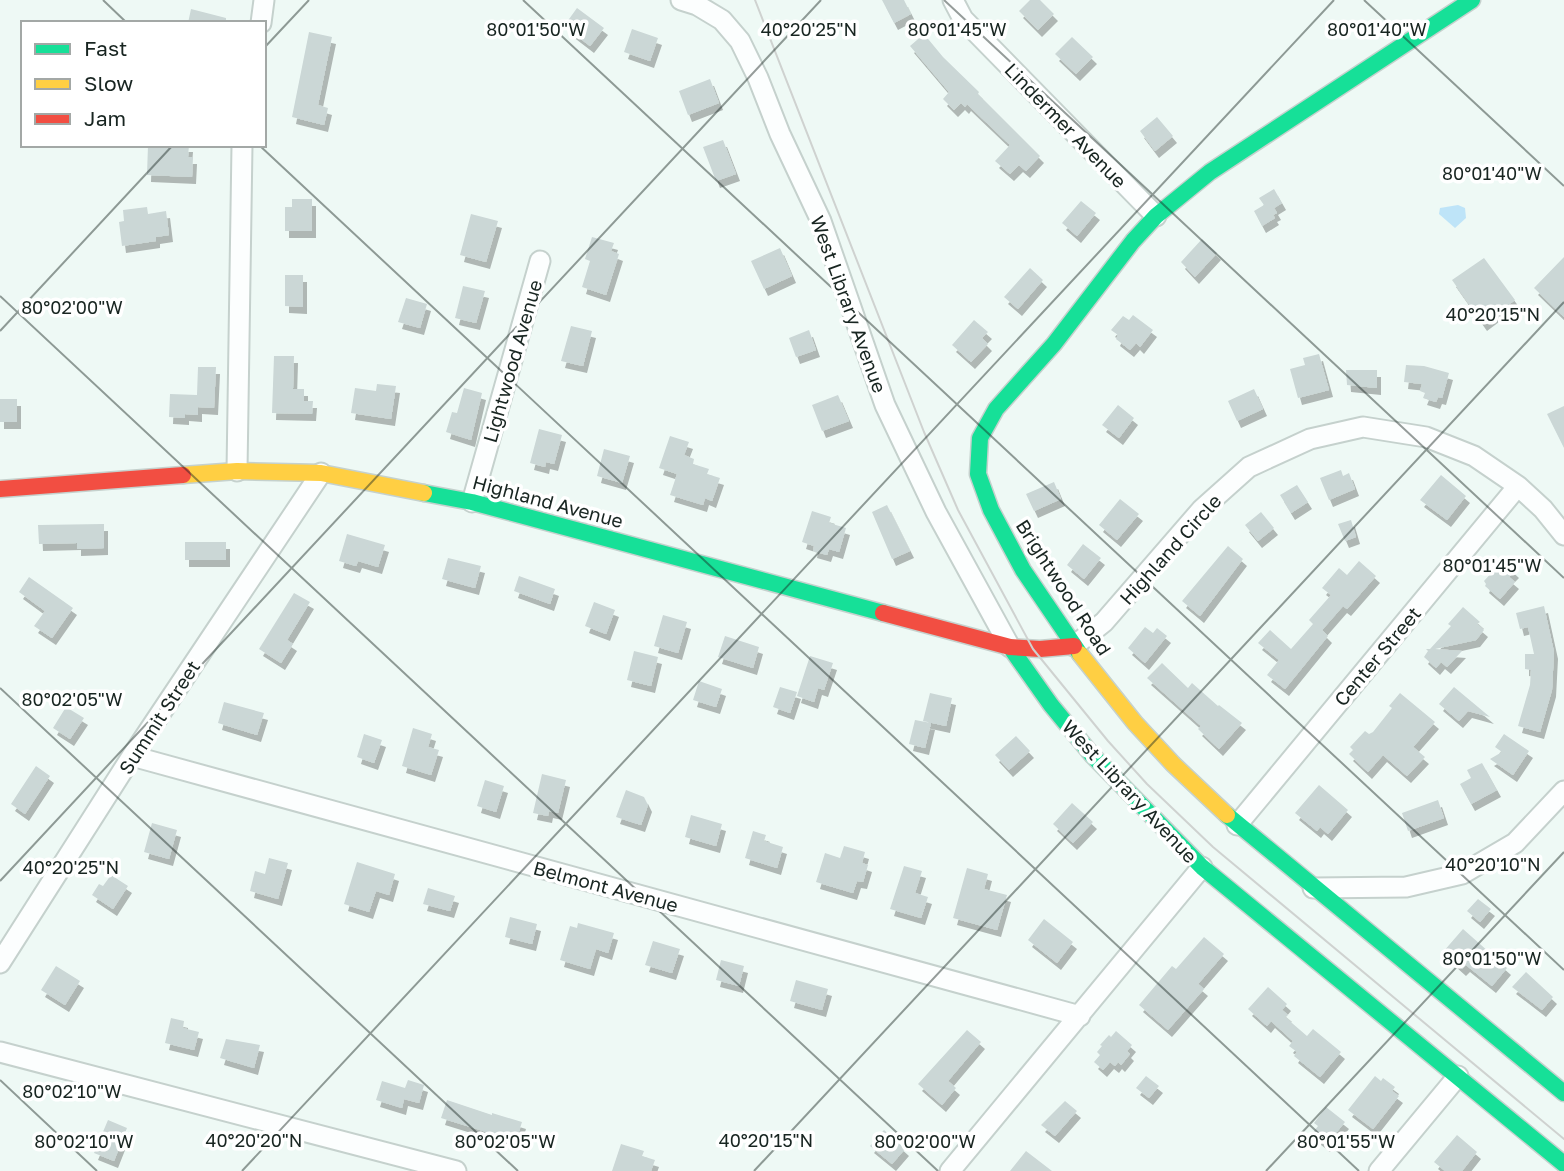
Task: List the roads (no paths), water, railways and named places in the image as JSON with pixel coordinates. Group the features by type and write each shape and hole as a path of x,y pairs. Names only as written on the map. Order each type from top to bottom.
{"street":[{"path":"261,21 264,0"},
{"name":"West Library Avenue","path":"681,0 697,5 722,20 740,41 821,221 885,405 936,512 1010,647 1051,705 1092,755 1202,867 1564,1164"},
{"name":"Lindermer Avenue","path":"953,0 963,19 1156,216"},
{"name":"Brightwood Road","path":"1472,0 1210,172 1156,216 1133,241 1054,344 996,410 980,438 978,474 991,510 1023,570 1074,646 1135,723 1173,764 1237,825 1564,1093"},
{"path":"237,471 242,147"},
{"name":"Lightwood Avenue","path":"472,502 540,261"},
{"name":"Highland Circle","path":"1074,646 1104,622 1202,509 1249,467 1310,439 1363,427 1426,437 1474,456 1518,486 1543,509 1564,535"},
{"name":"Highland Avenue","path":"0,489 237,471 321,472 472,502 1010,647 1040,649 1074,646"},
{"name":"Summit Street","path":"0,963 132,756 321,472"},
{"name":"Center Street","path":"1237,825 1518,486"},
{"name":"Belmont Avenue","path":"132,756 1080,1016"},
{"path":"1313,888 1406,887 1462,874 1515,843 1564,791"},
{"path":"950,1171 1202,867"},
{"path":"0,1052 456,1171"},
{"path":"1379,1171 1458,1076"}],"water":[{"path":"1458,205 1465,208 1466,218 1455,228 1439,214 1440,208"}],"tram line":[{"path":"755,0 924,432 958,510 1033,649 1147,784 1213,847 1564,1139"}]}
